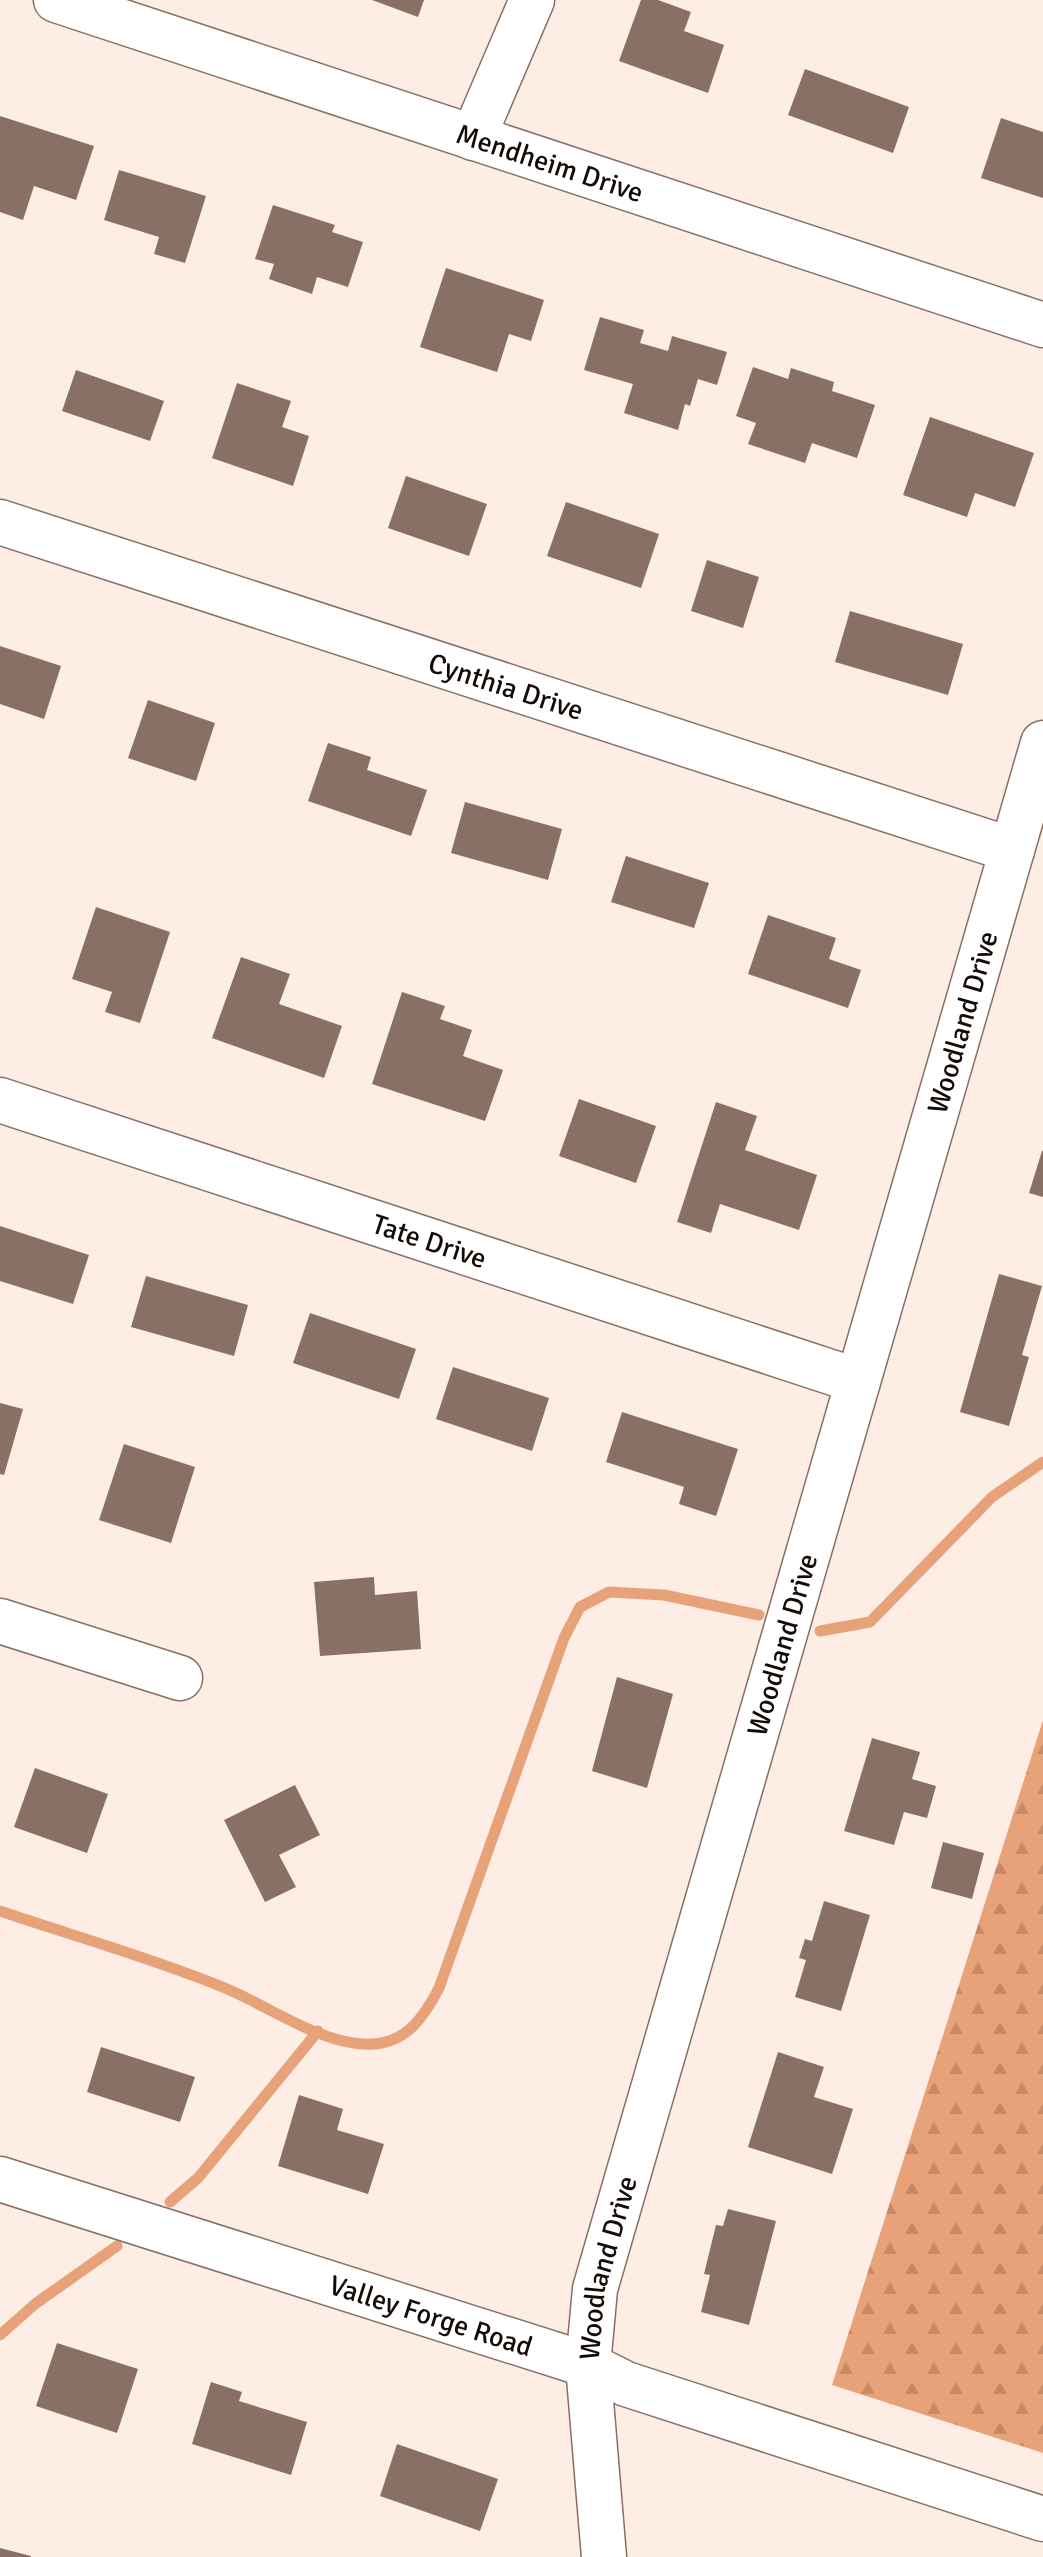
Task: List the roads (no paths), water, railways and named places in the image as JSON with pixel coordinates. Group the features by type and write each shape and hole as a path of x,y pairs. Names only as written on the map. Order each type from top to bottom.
{"street":[{"name":"Mendheim Drive","path":"56,0 1043,325"},
{"path":"473,138 532,0"},
{"name":"Cynthia Drive","path":"0,522 1012,850"},
{"name":"Woodland Drive","path":"604,2557 588,2365 595,2289 1043,743"},
{"name":"Tate Drive","path":"0,1100 858,1381"},
{"path":"0,1621 180,1678"},
{"name":"Valley Forge Road","path":"0,2179 588,2365 626,2384 1043,2519"}],"waterway":[{"path":"820,1631 870,1622 992,1497 1043,1462"},
{"path":"0,1911 193,1975 334,2039 373,2044 396,2038 406,2033 421,2017 439,1988 564,1638 580,1607 609,1592 664,1595 759,1615"},
{"path":"170,2202 198,2178 318,2031"},
{"path":"0,2335 35,2304 117,2246"}]}
